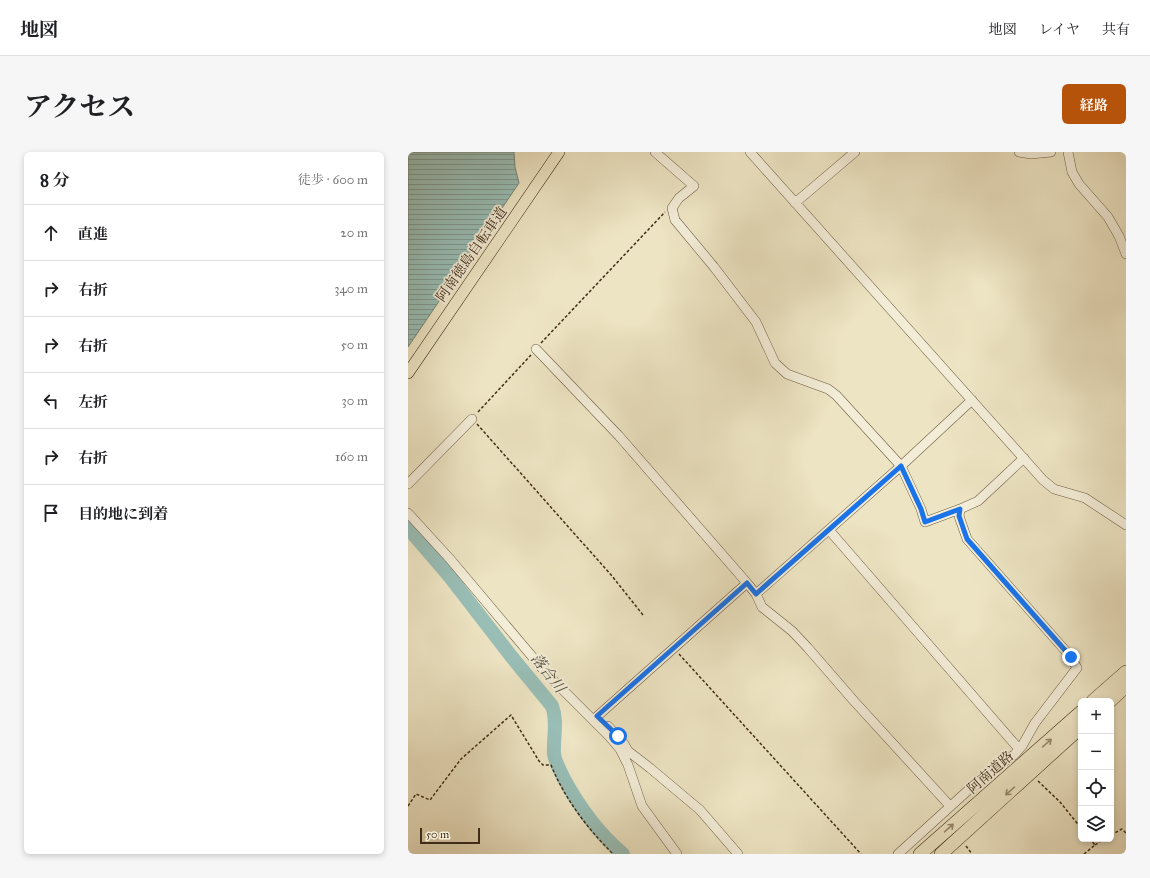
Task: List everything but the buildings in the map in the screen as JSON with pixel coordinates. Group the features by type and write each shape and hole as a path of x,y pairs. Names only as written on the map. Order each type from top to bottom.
{"highway":[{"path":"1097,698 1126,672"},
{"path":"1113,698 1126,686"},
{"name":"阿南道路","path":"941,854 1078,715"},
{"name":"阿南道路","path":"920,854 1078,729"}],"main road":[{"name":"阿南徳島自転車道","path":"408,373 559,152"}],"street":[{"path":"655,152 694,186 680,198 672,208 675,220 714,267 756,322 775,363 787,374 828,388 836,395 901,466 921,509 925,522 978,502 1024,458"},
{"path":"750,152 1043,480 1054,489 1084,498 1126,525"},
{"path":"795,203 855,152"},
{"path":"1018,152 1031,154 1051,152"},
{"path":"1068,152 1072,172 1079,184 1108,217 1119,236 1126,254"},
{"path":"536,349 619,436 747,583 756,594 762,607 792,631 950,806"},
{"path":"756,594 901,466 972,400"},
{"path":"408,484 472,419"},
{"path":"898,854 986,774 1017,752 1035,723 1077,668 1071,657 967,539 959,516 960,509"},
{"path":"408,513 450,559 546,673 595,718 618,736 633,756 650,768 700,810 738,854"},
{"path":"829,530 1017,752 1026,769"},
{"path":"595,718 747,583"},
{"path":"595,718 620,749 628,765 642,806 676,854"}],"path":[{"path":"643,615 602,564 472,419 666,210 672,208"},
{"path":"677,652 861,854"},
{"path":"408,806 416,794 430,800 461,759 511,715 539,761 543,765 551,765 564,793 576,812 613,854"},
{"path":"1026,769 1060,802 1078,824"},
{"path":"1114,833 1122,829 1126,833"},
{"path":"1084,854 1100,842"}],"water":[{"path":"408,152 514,152 515,167 519,183 408,347"}],"waterway":[{"name":"落合川","path":"408,528 450,577 552,706 555,718 554,754 556,763 575,799 597,828 623,854"}],"route":[{"path":"618,736 597,716 747,583 756,594 901,466 921,509 925,522 960,509 959,516 967,539 1071,657"}]}
